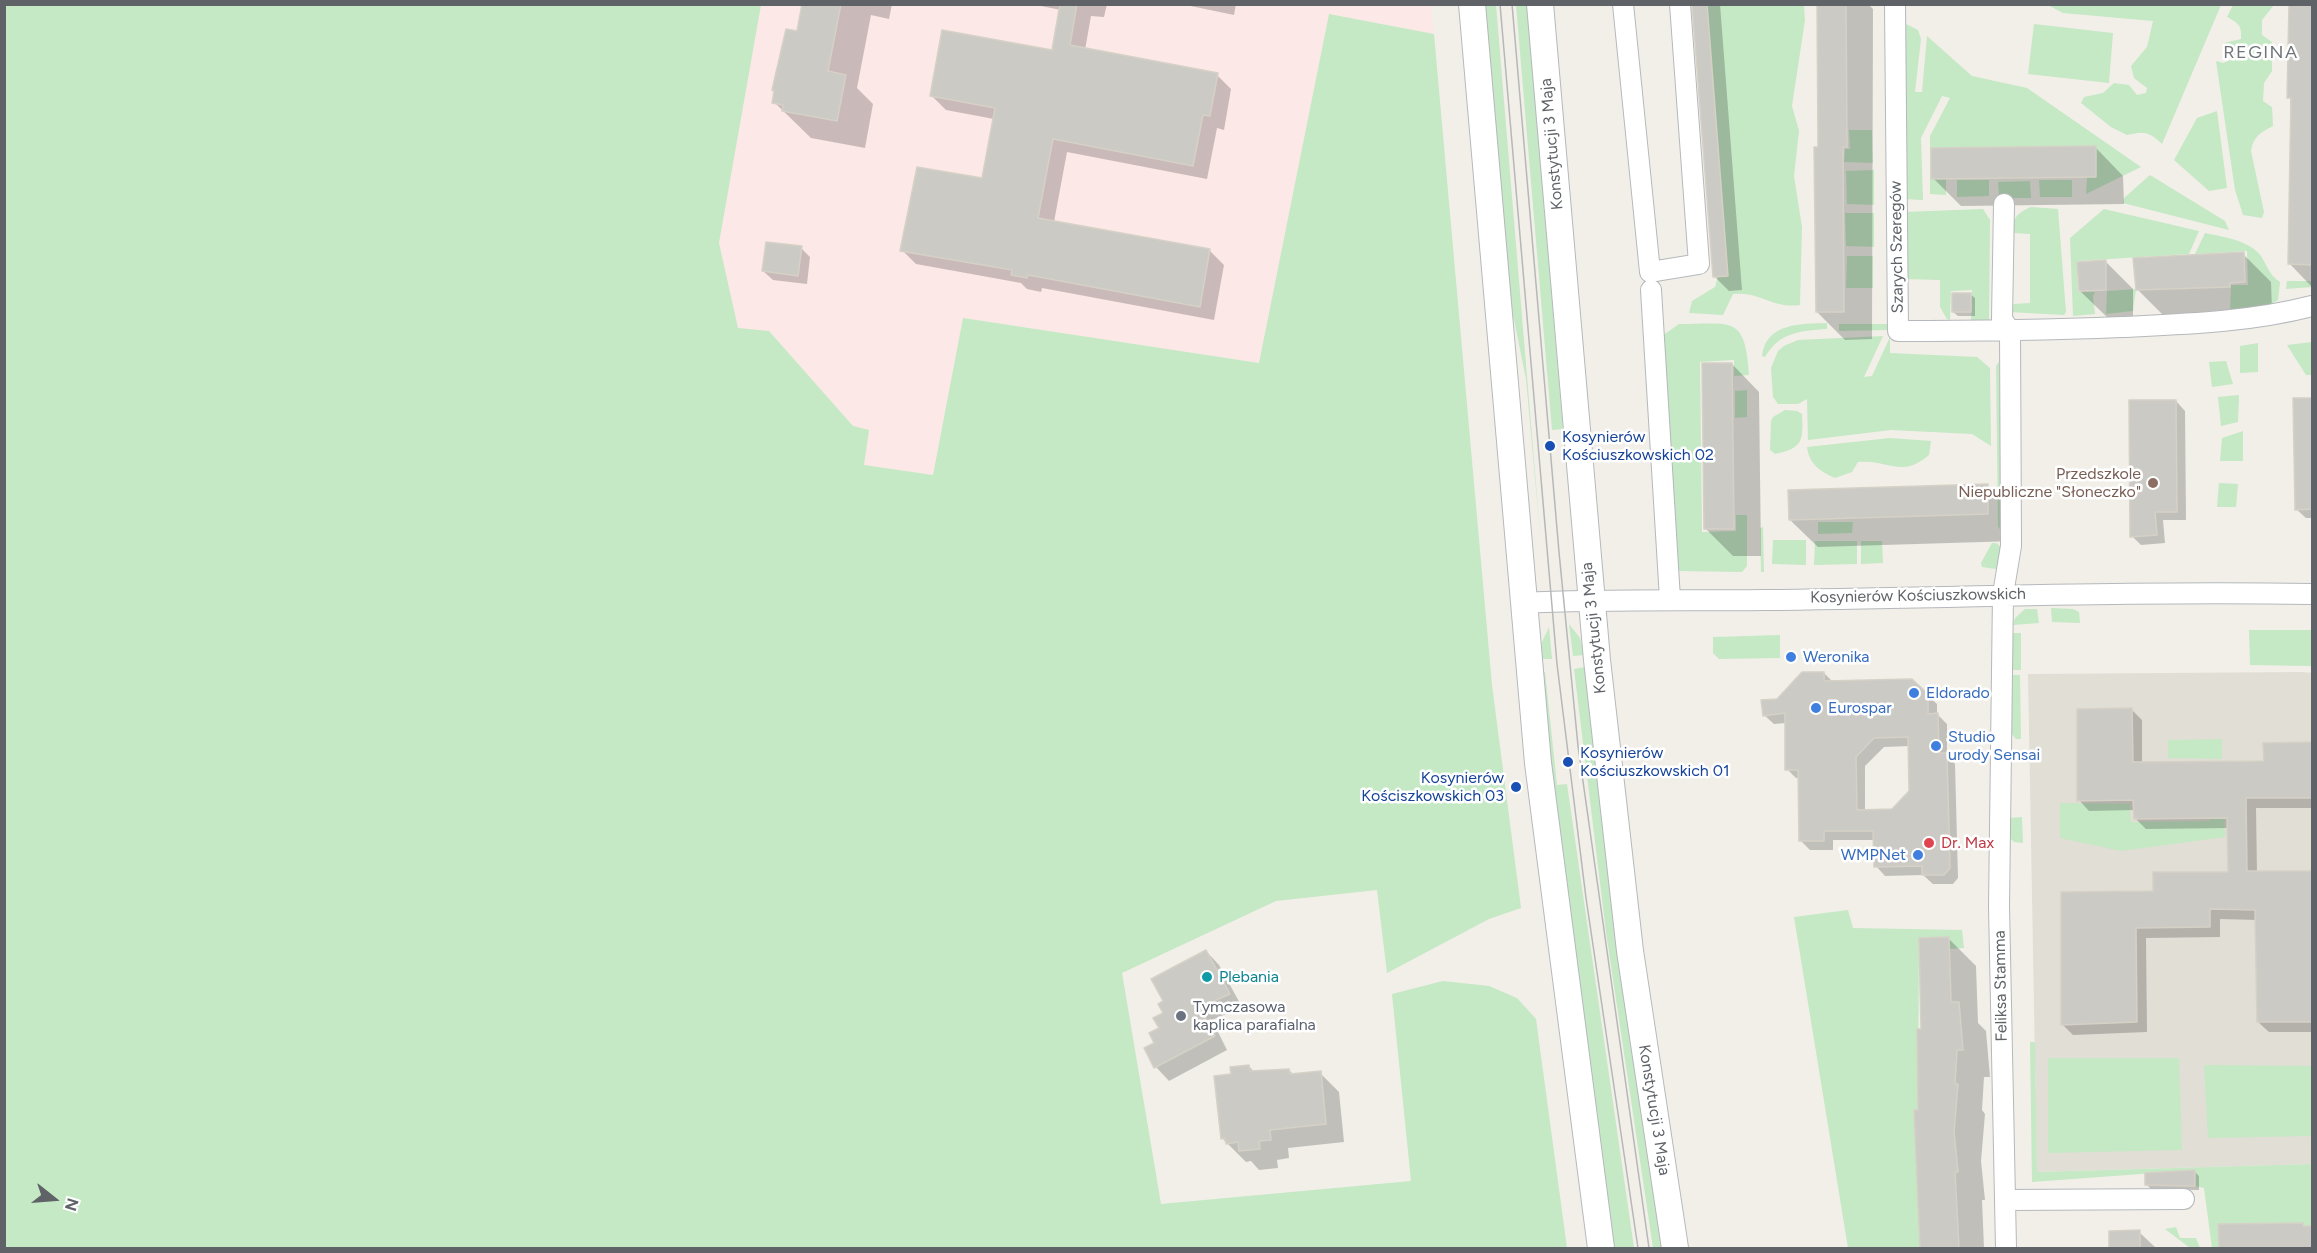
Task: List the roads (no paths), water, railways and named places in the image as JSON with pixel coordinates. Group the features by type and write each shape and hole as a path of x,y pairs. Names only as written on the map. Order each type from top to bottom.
{"street":[{"path":"1472,4 1523,603 1552,879 1601,1248"},
{"name":"Konstytucji 3 Maja","path":"1540,4 1590,600 1630,951 1675,1248"},
{"path":"1623,4 1650,272 1699,264 1680,4"},
{"name":"Szarych Szeregów","path":"1895,4 1898,331 2010,331"},
{"path":"2003,594 2011,546 2010,331 2002,319 2004,204"},
{"path":"1651,290 1670,599"},
{"path":"2010,331 2194,324 2270,317 2313,306"},
{"name":"Kosynierów Kościuszkowskich","path":"1523,603 2003,594 2313,594"},
{"name":"Feliksa Stamma","path":"2003,594 2000,906 2006,1248"},
{"path":"2006,1200 2184,1199"}],"tram line":[{"path":"1500,4 1557,664 1586,898 1638,1248"},
{"path":"1512,4 1578,746 1649,1248"}],"place":[{"name":"Kosynierów Kościuszkowskich 02","path":"1550,446"},
{"name":"Przedszkole Niepubliczne \"Słoneczko\"","path":"2153,483"},
{"name":"Weronika","path":"1791,657"},
{"name":"Eldorado","path":"1914,693"},
{"name":"Eurospar","path":"1816,708"},
{"name":"Studio urody Sensai","path":"1936,746"},
{"name":"Kosynierów Kościuszkowskich 01","path":"1568,762"},
{"name":"Kosynierów Kościszkowskich 03","path":"1516,787"},
{"name":"Dr. Max","path":"1929,843"},
{"name":"WMPNet","path":"1918,855"},
{"name":"Plebania","path":"1207,977"},
{"name":"Tymczasowa kaplica parafialna","path":"1181,1016"}],"district":[{"name":"REGINA","path":"2261,53"}]}
